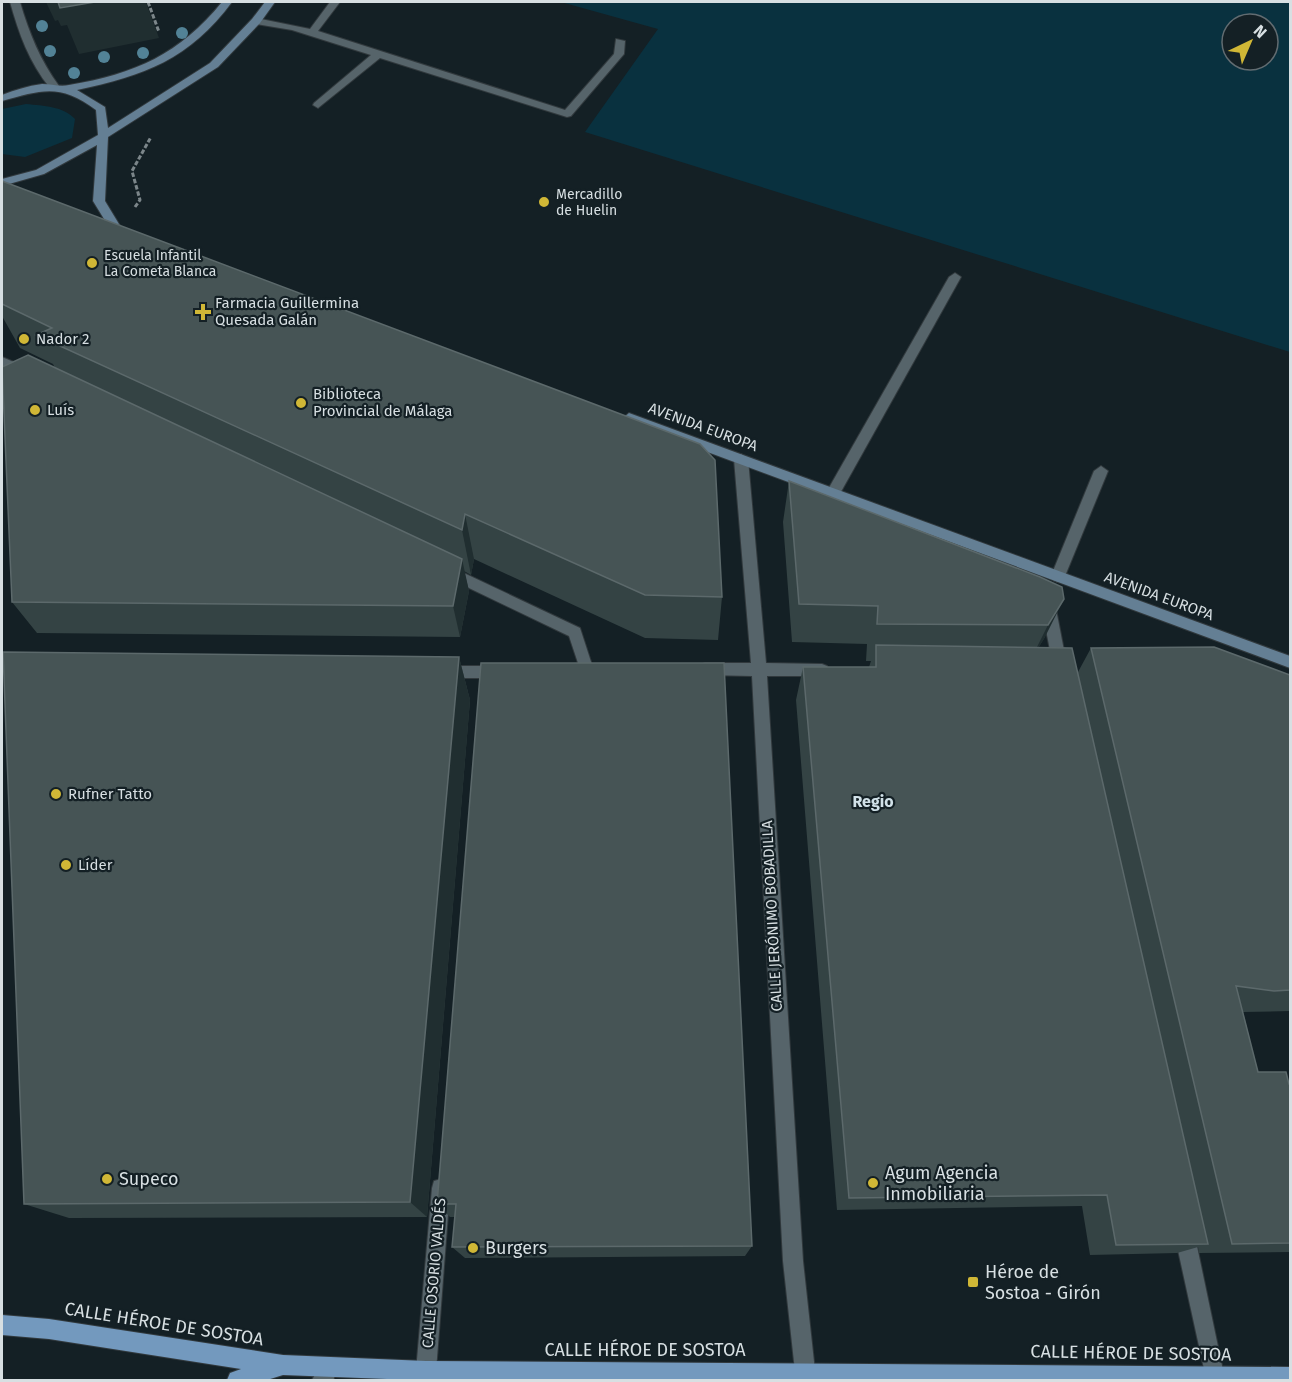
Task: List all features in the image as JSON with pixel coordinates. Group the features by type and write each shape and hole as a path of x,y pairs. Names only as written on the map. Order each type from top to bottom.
{"main road":[{"path":"67,89 124,77 156,66 179,52 212,22 227,2"},
{"path":"3,182 40,172 104,135 214,65 256,21 270,2"},
{"path":"2,98 35,88 54,86 86,96 101,109 104,135 99,201 124,232"},
{"path":"3,182 25,191"},
{"path":"96,220 124,232"},
{"name":"AVENIDA EUROPA","path":"620,414 1290,662"},
{"name":"CALLE HÉROE DE SOSTOA","path":"2,1325 49,1329 284,1365 326,1374 426,1371 806,1376 1290,1377"},
{"path":"237,1380 284,1365"}],"street":[{"path":"15,2 27,43 44,75 54,86"},
{"path":"312,33 335,2"},
{"path":"256,21 312,33 567,114 619,54 620,41"},
{"path":"318,105 378,54"},
{"path":"833,493 866,430 955,277"},
{"path":"2,360 34,376"},
{"name":"CALLE JERÓNIMO BOBADILLA","path":"741,459 759,670 793,1261 806,1376"},
{"path":"1058,576 1101,471"},
{"path":"434,565 574,632 586,668"},
{"path":"1040,569 1058,674"},
{"path":"689,669 841,670"},
{"path":"435,672 517,671"},
{"path":"481,694 482,673"},
{"name":"CALLE OSORIO VALDÉS","path":"426,1371 442,1175"},
{"path":"1180,1213 1216,1377"}],"path":[{"path":"124,232 140,200 132,171 156,129"}],"shaded area":[{"path":"561,2 1290,2 1290,352 585,132 658,29"},
{"path":"26,104 53,107 65,111 75,119 72,138 25,157 2,154 2,109"}],"building":[{"path":"58,2 95,2 60,8"},
{"path":"2,181 700,444 715,460 722,597 645,595 465,514 462,530 36,335 52,328 2,304"},
{"path":"28,355 462,559 453,606 12,602 2,367"},
{"path":"789,481 1040,577 1062,587 1064,599 1048,625 877,624 878,606 799,604"},
{"path":"876,645 1072,648 1208,1244 1116,1245 1107,1195 849,1198 803,667 876,667"},
{"path":"1214,647 1290,675 1290,990 1274,991 1236,986 1258,1072 1286,1072 1290,1084 1290,1243 1232,1244 1091,648"},
{"path":"3,652 459,657 410,1202 24,1204"},
{"path":"481,663 724,663 752,1246 452,1247 456,1204 437,1204"}],"place":[{"name":"Mercadillo de Huelin","path":"544,202"},
{"name":"Escuela Infantil La Cometa Blanca","path":"92,263"},
{"name":"Farmacia Guillermina Quesada Galán","path":"203,312"},
{"name":"Nador 2","path":"24,339"},
{"name":"Biblioteca Provincial de Málaga","path":"301,403"},
{"name":"Luís","path":"35,410"},
{"name":"Rufner Tatto","path":"56,794"},
{"name":"Líder","path":"66,865"},
{"name":"Supeco","path":"107,1179"},
{"name":"Agum Agencia Inmobiliaria","path":"873,1183"},
{"name":"Burgers","path":"473,1248"},
{"name":"Héroe de Sostoa - Girón","path":"973,1282"}],"district":[{"name":"Regio","path":"873,801"}]}
